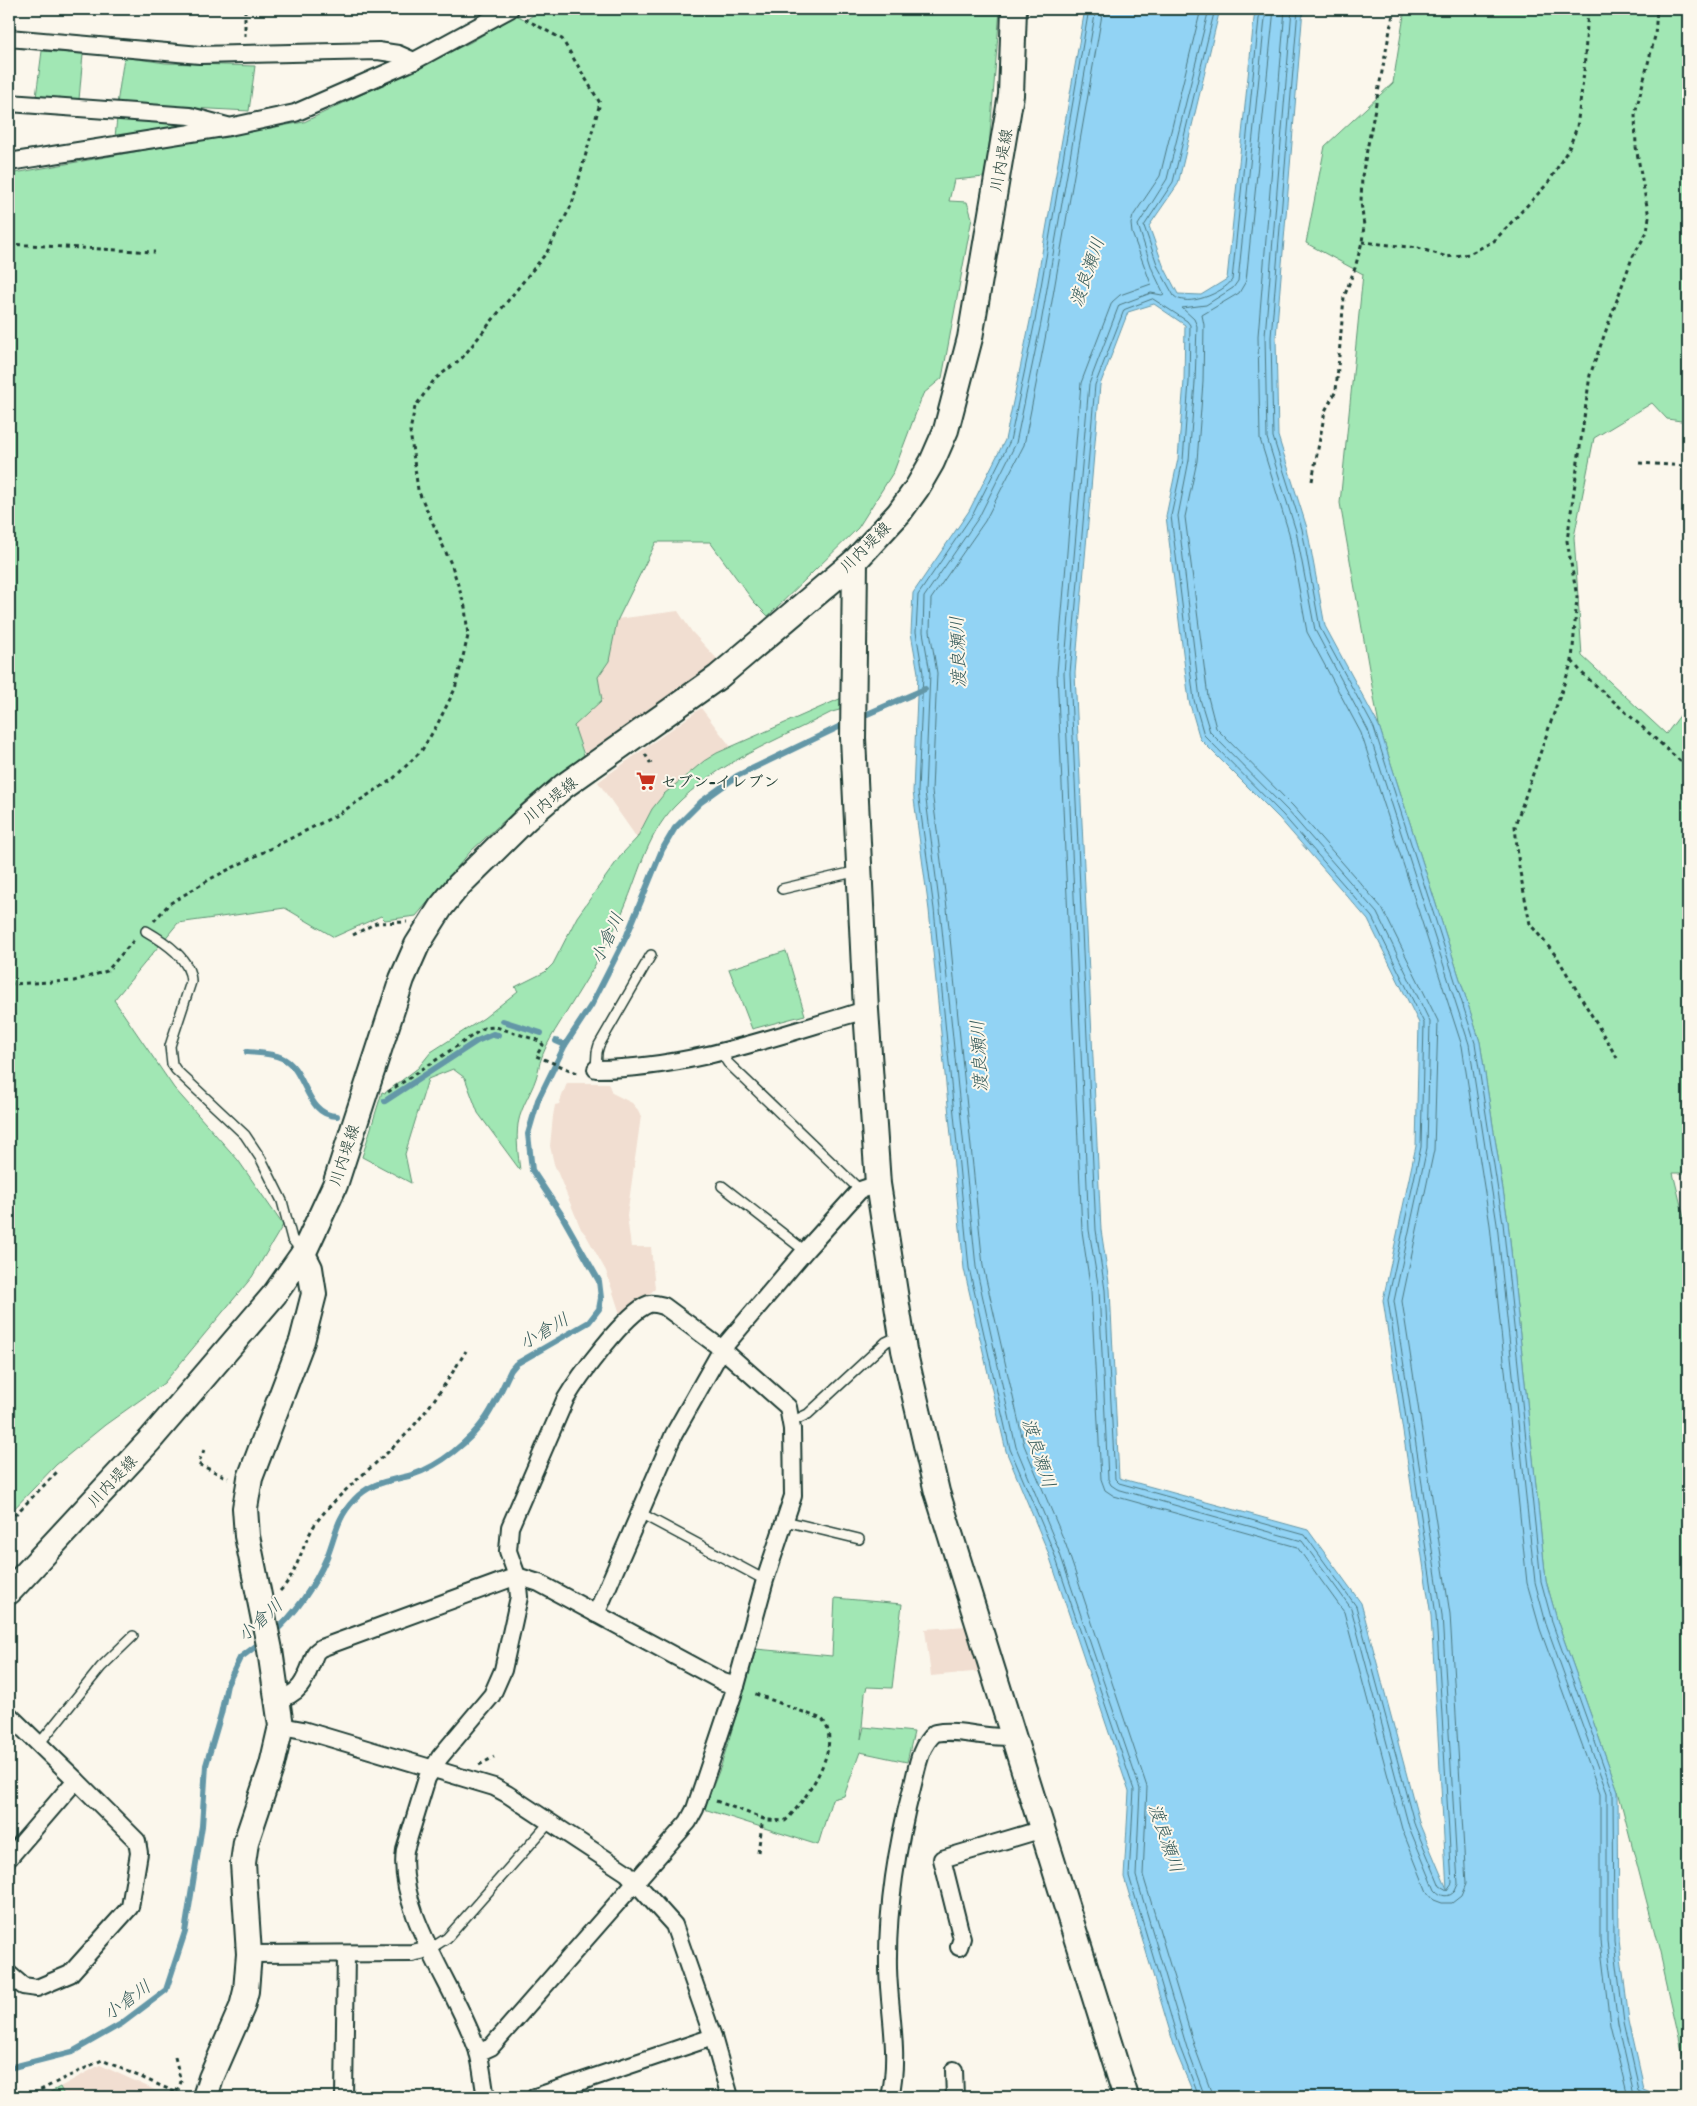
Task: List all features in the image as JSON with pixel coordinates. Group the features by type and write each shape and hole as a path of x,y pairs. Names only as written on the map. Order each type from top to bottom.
{"street":[{"name":"川内堤線","path":"9,1592 150,1440 274,1295 304,1254 336,1185 402,979 417,945 441,907 479,862 564,786 718,677 855,561 888,526 917,488 946,430 970,338 1006,137 1011,95 1014,9"},
{"path":"9,162 230,126 305,110 516,12"},
{"path":"9,38 200,54 378,51 398,54 414,61"},
{"path":"9,103 190,116 230,126"},
{"path":"855,561 854,738 858,871 866,1010 869,1187 937,1492 1126,2097"},
{"path":"596,1069 635,1069 721,1052 866,1010"},
{"path":"596,1614 674,1434 722,1349 805,1251 869,1187"},
{"path":"205,2097 211,2078 242,2007 249,1954 243,1881 246,1842 272,1765 281,1726 270,1650 247,1536 245,1508 249,1484 302,1341 314,1294 310,1268 304,1254"},
{"path":"478,2053 491,2047 688,1822 700,1795 736,1686 765,1580 794,1489 791,1422 788,1407 784,1401 722,1349 664,1306 649,1304 625,1322 574,1385 536,1464 508,1539 508,1552 517,1576 519,1597 512,1634 498,1684 492,1695 432,1769 423,1787 404,1861 408,1895 430,1949 478,2053 486,2097"},
{"path":"277,1699 296,1692 316,1652 321,1648 517,1576 539,1583 723,1682 736,1686"},
{"path":"9,1715 136,1841 139,1853 130,1907 70,1974 37,1988 23,1986 9,1974"},
{"path":"281,1726 303,1730 494,1787 636,1880 674,1925 713,2037 730,2097"},
{"path":"890,2097 894,2046 888,1969 888,1924 901,1828 922,1750 926,1742 935,1733 972,1732 1003,1738 1013,1736"},
{"path":"9,1858 76,1780"},
{"path":"959,1947 962,1938 942,1860 1043,1829"},
{"path":"249,1954 412,1953 430,1949"},
{"path":"344,2097 346,1954"},
{"path":"535,2097 713,2037"},
{"path":"954,2070 955,2097"}],"lane":[{"path":"782,889 858,871"},
{"path":"146,931 179,956 191,971 191,982 170,1046 172,1064 176,1070 245,1135 261,1159 282,1201 292,1239 304,1254"},
{"path":"596,1069 597,1052 600,1045 651,954"},
{"path":"721,1052 728,1064 869,1187"},
{"path":"722,1186 805,1251"},
{"path":"791,1422 808,1414 886,1342 896,1336 903,1336"},
{"path":"640,1513 765,1580"},
{"path":"785,1522 859,1539"},
{"path":"39,1744 95,1673 132,1636"},
{"path":"430,1949 447,1938 550,1822"}],"path":[{"path":"244,9 245,44"},
{"path":"1312,480 1325,410 1336,392 1344,296 1355,268 1364,226 1361,202 1362,176 1394,9"},
{"path":"1362,242 1418,248 1447,257 1469,254 1494,241 1549,182 1569,148 1577,127 1584,72 1588,9"},
{"path":"1617,1058 1557,957 1530,924 1514,826 1572,661 1577,597 1567,541 1590,375 1632,258 1647,232 1648,217 1636,147 1635,114 1655,36 1658,9"},
{"path":"9,984 74,981 107,971 169,904 212,878 337,815 393,779 422,750 437,726 455,689 468,636 465,607 452,566 418,490 410,431 414,407 434,380 462,358 547,252 572,204 600,103 562,39 526,20 516,12"},
{"path":"9,244 155,252"},
{"path":"1639,463 1688,466"},
{"path":"1572,661 1583,674 1688,768"},
{"path":"353,935 376,923 433,920"},
{"path":"384,1095 484,1028 496,1027 540,1041 542,1045 536,1056 577,1074"},
{"path":"260,1600 281,1590 288,1581 317,1523 340,1493 376,1464 416,1424 466,1351"},
{"path":"204,1450 198,1464 249,1484"},
{"path":"9,1521 57,1472"},
{"path":"700,1795 763,1818 785,1821 801,1806 819,1774 825,1758 828,1731 826,1723 814,1714 736,1686"},
{"path":"758,1852 763,1818"},
{"path":"175,2057 181,2082 176,2093"},
{"path":"26,2097 102,2060 187,2097"}],"shaded area":[{"path":"678,611 692,632 719,661 585,754 573,726 601,700 598,677 617,619"},
{"path":"701,708 731,747 717,753 652,809 637,838 598,782"},
{"path":"567,1083 608,1083 612,1093 632,1103 641,1116 627,1216 631,1247 651,1247 655,1289 621,1317 606,1271 581,1229 554,1164 550,1146 553,1116 555,1105 559,1104"},
{"path":"967,1626 983,1671 931,1676 925,1629"},
{"path":"100,2065 170,2097 65,2097 60,2087"}],"green space":[{"path":"542,9 1000,9 989,147 984,177 954,180 949,201 967,202 972,218 942,378 923,394 894,471 858,528 768,616 754,602 710,542 656,542 617,621 609,661 598,677 602,700 574,726 584,755 531,796 470,852 416,916 385,920 381,916 334,937 285,908 178,923 114,1000 174,1088 238,1160 283,1225 252,1277 164,1383 105,1425 56,1465 9,1514 9,174 304,122 471,42 516,15 526,20"},
{"path":"1405,9 1688,9 1688,422 1667,419 1652,403 1594,438 1574,537 1582,656 1666,734 1688,705 1688,1173 1673,1173 1688,1234 1688,2077 1660,1953 1618,1791 1558,1623 1546,1581 1508,1222 1480,1042 1379,726 1340,503 1363,274 1306,243 1325,146 1393,83"},
{"path":"42,51 83,54 79,100 36,97"},
{"path":"124,57 165,63 255,66 249,111 117,104"},
{"path":"117,118 189,122 189,126 115,137"},
{"path":"844,697 843,709 832,712 728,765 691,791 664,819 649,845 627,901 609,939 590,974 550,1038 543,1054 534,1085 522,1110 518,1124 517,1141 520,1170 478,1113 465,1078 453,1069 428,1079 405,1154 411,1183 362,1157 382,1092 385,1093 418,1068 431,1052 484,1018 518,991 515,987 545,972 553,964 577,917 622,854 637,838 652,809 664,794 704,761 717,753"},
{"path":"786,951 805,1015 752,1029 729,969"},
{"path":"835,1598 902,1604 892,1688 867,1687 861,1739 864,1727 914,1732 907,1762 860,1752 844,1796 832,1799 818,1845 704,1809 721,1766 756,1649 832,1656"},
{"path":"60,2087 65,2097 41,2097"}],"water":[{"name":"渡良瀬川","path":"1085,9 1220,9 1178,184 1149,226 1163,265 1178,294 1201,295 1227,279 1255,9 1303,9 1276,337 1278,436 1307,528 1325,626 1379,726 1480,1042 1508,1222 1546,1581 1558,1623 1618,1791 1619,1940 1629,2021 1644,2088 1667,2097 1195,2097 1176,2052 1124,1877 1129,1792 1048,1552 1006,1451 964,1269 929,910 913,792 918,673 911,633 913,593 969,511 1005,440 1030,321","holes":["1154,304 1185,325 1184,381 1178,459 1166,516 1189,701 1200,739 1280,819 1368,920 1419,1023 1416,1146 1383,1300 1431,1616 1447,1889 1420,1825 1361,1603 1308,1530 1119,1478 1110,1289 1101,1230 1075,673 1100,385 1128,312"]}],"waterway":[{"name":"小倉川","path":"858,718 925,689"},
{"name":"小倉川","path":"272,1634 289,1618 317,1578 343,1514 360,1494 374,1486 423,1471 454,1452 486,1418 516,1364 589,1322 599,1309 601,1298 599,1281 561,1214 532,1170 528,1134 538,1100 565,1045 592,1004 627,935 662,850 675,828 701,802 737,776 849,722"},
{"path":"503,1021 541,1033"},
{"path":"385,1101 477,1041 493,1034 498,1035"},
{"path":"556,1041 565,1045"},
{"path":"247,1052 274,1055 282,1058 297,1072 312,1101 318,1108 326,1114 337,1116"},
{"name":"小倉川","path":"9,2068 72,2052 121,2024 166,1990 185,1932 202,1826 206,1765 221,1714 227,1685 240,1658 264,1640"}],"place":[{"name":"セブン-イレブン","path":"646,781"}]}
